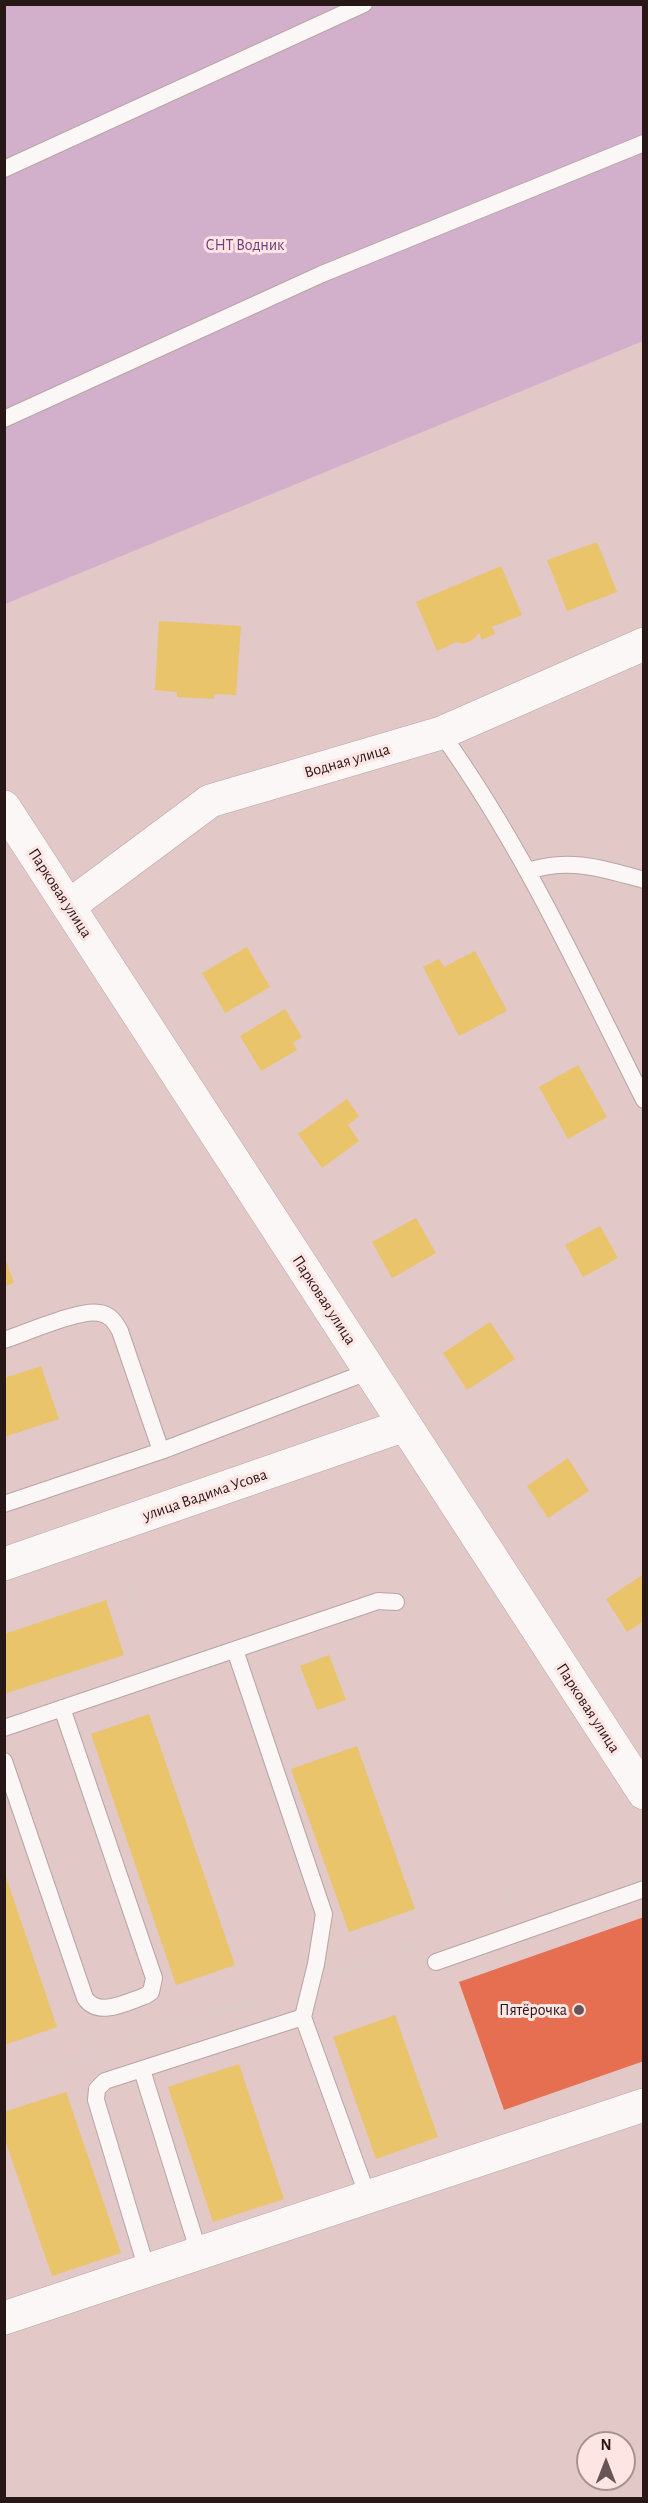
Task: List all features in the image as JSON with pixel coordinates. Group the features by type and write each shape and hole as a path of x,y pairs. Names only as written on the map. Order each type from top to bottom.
{"street":[{"name":"Водная улица","path":"69,906 210,801 441,734 644,644"},
{"name":"Парковая улица","path":"4,807 644,1793"},
{"name":"улица Вадима Усова","path":"4,1564 405,1425"},
{"path":"4,2318 644,2105"}],"lane":[{"path":"4,169 364,4"},
{"path":"4,419 322,274 644,143"},
{"path":"441,734 476,782 503,831 529,870 644,1100"},
{"path":"529,870 546,865 566,864 598,867 644,880"},
{"path":"4,1340 84,1313 100,1312 113,1319 120,1331 161,1452"},
{"path":"4,1504 161,1452 370,1371"},
{"path":"4,1728 378,1601 396,1602"},
{"path":"235,1650 324,1914 303,2017 368,2197"},
{"path":"4,1761 89,2005 98,2008 112,2007 151,1992 154,1978 62,1708"},
{"path":"436,1962 644,1889"},
{"path":"147,2270 96,2100 97,2089 105,2081 303,2017"},
{"path":"142,2070 199,2253"}],"path":[{"path":"111,1527 161,1675"},
{"path":"505,1915 516,1911 506,1883"},
{"path":"4,2087 427,1941"},
{"path":"416,1945 420,1956"},
{"path":"427,1978 488,2157"},
{"path":"151,1992 159,2001 169,2031"},
{"path":"169,2031 218,2045"}],"green space":[{"name":"СНТ Водник","path":"5,5 643,5 643,341 5,604"}],"building: Homes":[{"path":"597,542 617,592 567,611 547,560"},
{"path":"501,566 522,615 492,627 495,634 482,640 479,633 474,639 463,644 456,642 437,651 416,602"},
{"path":"159,621 241,626 236,695 214,694 214,699 177,697 177,692 155,690"},
{"path":"247,947 270,987 225,1013 202,973"},
{"path":"475,951 507,1011 459,1036 423,967 439,959 444,967"},
{"path":"285,1009 302,1037 293,1043 297,1050 261,1071 240,1036"},
{"path":"578,1065 607,1117 568,1139 539,1087"},
{"path":"347,1099 359,1116 348,1125 359,1141 322,1168 298,1134"},
{"path":"416,1218 436,1253 392,1278 372,1242"},
{"path":"600,1226 618,1258 583,1277 565,1245"},
{"path":"4,1255 14,1283 4,1286"},
{"path":"490,1322 515,1359 467,1390 443,1353"},
{"path":"41,1366 59,1419 4,1437 4,1378"},
{"path":"568,1458 589,1491 548,1518 527,1486"},
{"path":"644,1574 644,1621 627,1632 606,1599"},
{"path":"106,1600 124,1655 4,1694 4,1634"},
{"path":"329,1655 346,1700 317,1710 300,1666"},
{"path":"149,1714 235,1965 176,1985 91,1734"},
{"path":"357,1746 415,1909 349,1932 291,1769"},
{"path":"4,1871 57,2027 4,2045"},
{"path":"395,2015 438,2137 376,2159 333,2037"},
{"path":"239,2064 284,2199 213,2222 168,2087"},
{"path":"66,2092 121,2253 52,2276 4,2137 4,2112"}],"building: Shops":[{"path":"644,1917 644,2061 504,2110 459,1982"}],"place":[{"name":"Пятёрочка","path":"579,2010"}]}
